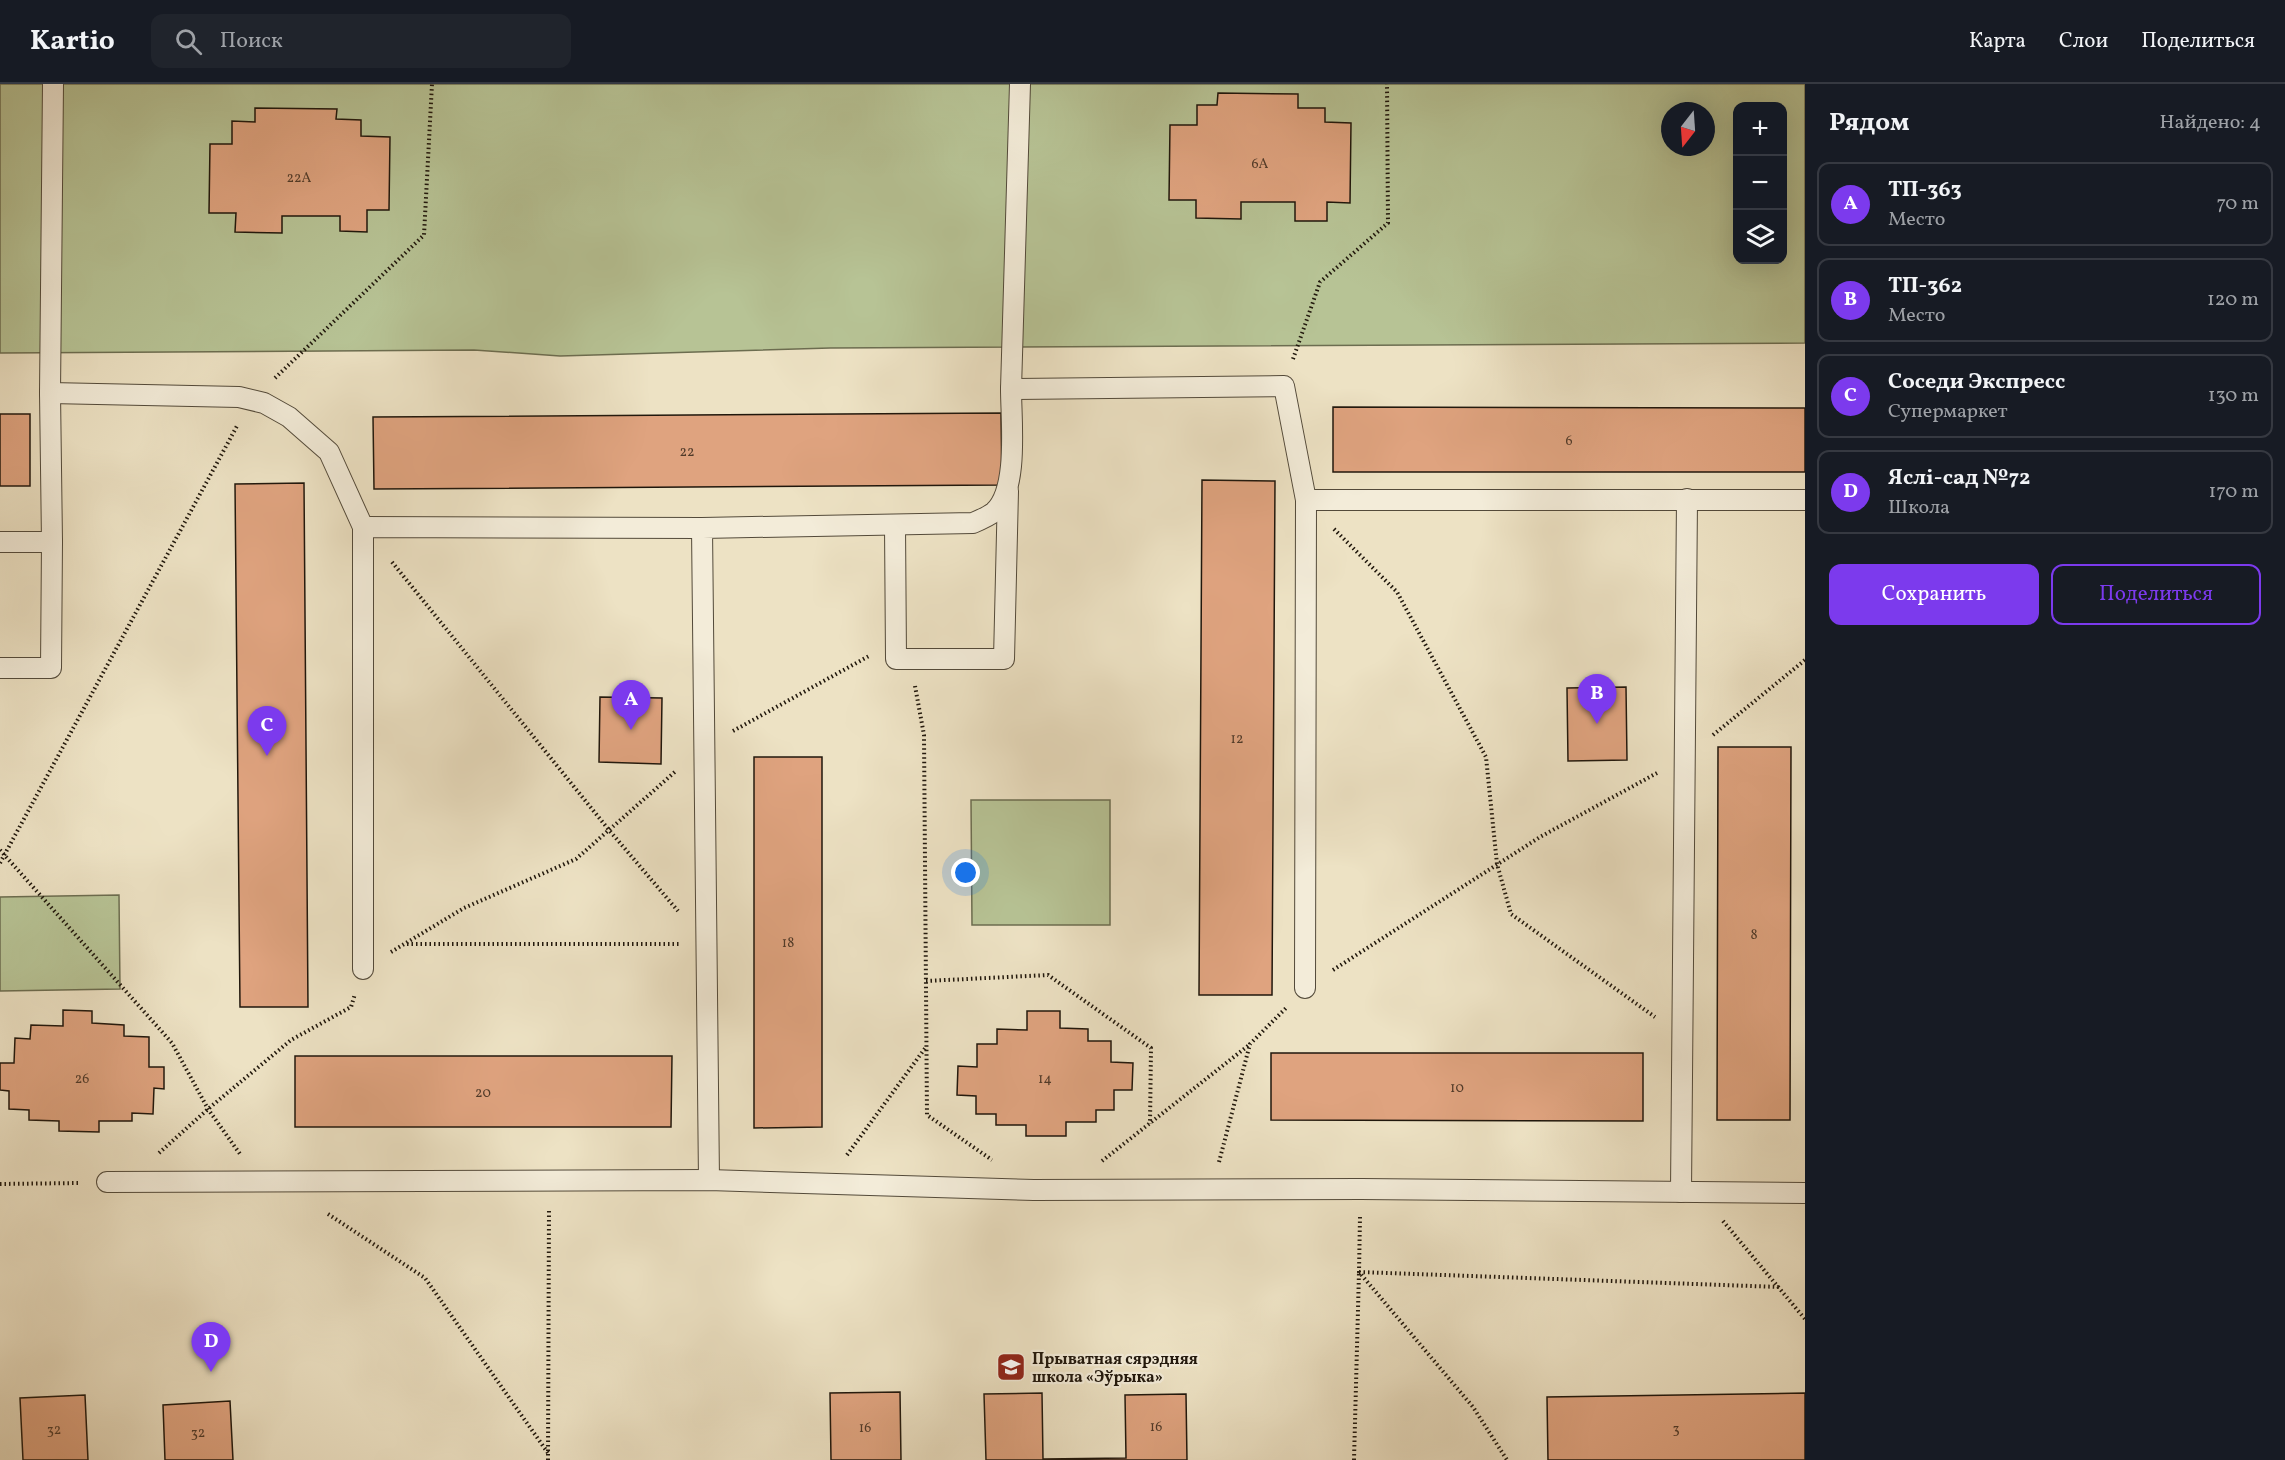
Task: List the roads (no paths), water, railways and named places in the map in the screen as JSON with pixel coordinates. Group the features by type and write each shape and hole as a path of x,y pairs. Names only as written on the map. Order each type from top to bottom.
{"lane":[{"path":"0,668 51,668 50,393 53,84"},
{"path":"895,525 896,659 1004,659 1020,84"},
{"path":"1011,389 1284,386 1306,500 1305,988"},
{"path":"50,393 239,397 264,403 289,417 329,452 363,527 363,969"},
{"path":"363,527 702,528 974,523 994,512 1008,490"},
{"path":"1306,500 1805,500"},
{"path":"1687,500 1682,1037 1690,1192"},
{"path":"702,528 709,1180"},
{"path":"0,542 52,542"},
{"path":"107,1182 709,1180 1066,1190 1805,1193"}],"place":[{"name":"ТП-362","path":"1597,724"},
{"name":"ТП-363","path":"631,730"},
{"name":"Соседи Экспресс","path":"267,756"},
{"name":"Прыватная сярэдняя школа «Эўрыка»","path":"1011,1367"},
{"name":"Яслі-сад №72","path":"211,1372"}]}
